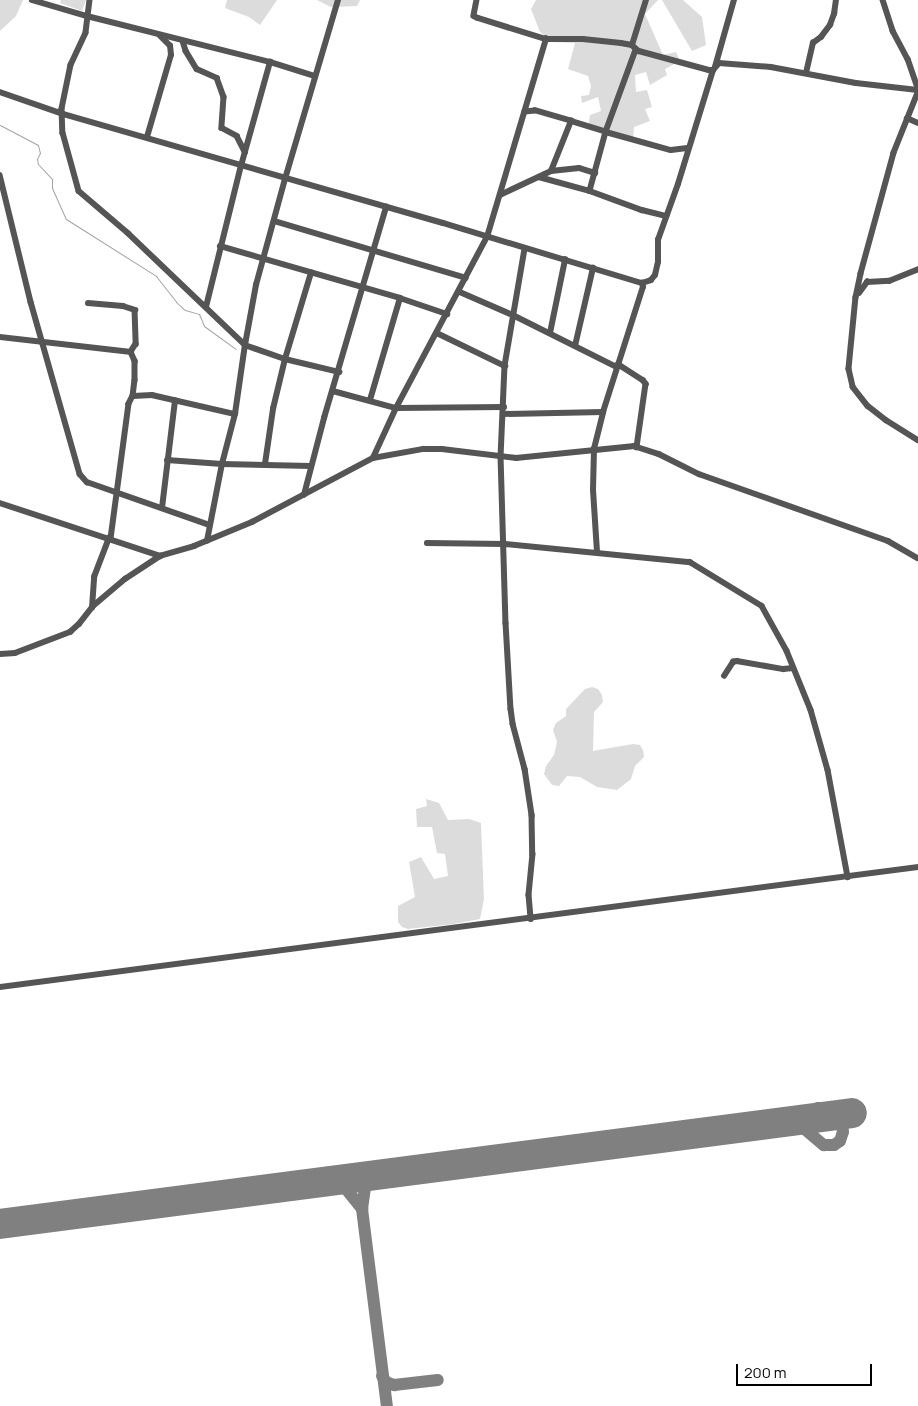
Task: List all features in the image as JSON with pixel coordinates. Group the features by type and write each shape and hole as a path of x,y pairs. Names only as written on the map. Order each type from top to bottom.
{"street":[{"path":"32,0 156,34 270,62 315,76"},
{"path":"90,0 86,33 71,65 63,114 63,133 79,191 128,234 244,345 285,359 339,372"},
{"path":"207,541 222,464 235,414 244,345 256,285 265,259 285,178 338,0"},
{"path":"477,0 474,16 546,39 583,39 634,47 714,69"},
{"path":"590,191 606,132 634,47 646,0"},
{"path":"0,92 63,114 487,236 642,283 650,280 655,274 658,262 658,240 714,69 716,55 734,0"},
{"path":"806,73 813,43 822,37 830,25 836,0"},
{"path":"883,0 893,31 908,59 918,90 906,118 868,244 856,297 849,369 853,387 868,406 918,440"},
{"path":"147,137 171,55 170,46 165,38 156,34"},
{"path":"373,458 396,408 460,292 487,236 546,39"},
{"path":"183,41 197,68 217,78 224,98 222,128 237,136 245,152"},
{"path":"206,307 220,246 270,62"},
{"path":"714,69 719,64 726,63 806,73 856,83 918,90"},
{"path":"525,112 535,110 671,150 687,148"},
{"path":"906,118 918,123"},
{"path":"551,171 571,120"},
{"path":"500,195 551,171 569,168 595,173"},
{"path":"0,174 42,342 80,474 87,482 210,525"},
{"path":"539,177 590,191 642,210 666,216"},
{"path":"304,495 386,207"},
{"path":"274,220 466,278"},
{"path":"220,246 400,298 447,314"},
{"path":"525,249 505,366 501,456 512,724 525,769 532,815 533,854 529,895 531,919"},
{"path":"550,333 565,260"},
{"path":"575,346 593,268"},
{"path":"856,297 866,282 889,281 918,269"},
{"path":"265,464 273,409 285,359 311,273"},
{"path":"596,552 593,490 594,449 603,412 643,287 642,283"},
{"path":"460,292 514,315 643,380 646,384 637,447"},
{"path":"370,400 400,298"},
{"path":"88,303 123,306 134,310 136,344 131,352"},
{"path":"437,334 505,366"},
{"path":"0,337 131,352"},
{"path":"92,608 94,578 110,539 129,404 133,396 136,367 131,352"},
{"path":"333,391 396,408 603,412"},
{"path":"133,396 152,396 235,414"},
{"path":"162,508 175,401"},
{"path":"0,654 15,653 70,632 92,608 125,579 160,556 207,541 252,522 373,458 423,449 442,449 501,456 539,457 594,449 637,447 659,454 699,474 888,541 918,558"},
{"path":"167,460 222,464 311,466"},
{"path":"0,503 160,556"},
{"path":"426,543 505,544 674,559 696,564 765,609 793,668 810,710 828,770 848,877"},
{"path":"724,676 733,662 737,661 783,669 793,668"},
{"path":"0,987 918,867"}],"shaded area":[{"path":"0,0 23,0 16,16 0,31"},
{"path":"61,0 86,0 82,11 60,3"},
{"path":"227,0 277,0 260,25 249,17 225,8"},
{"path":"317,0 360,0 357,6 331,7"},
{"path":"536,0 658,0 645,14 663,55 676,52 680,61 665,69 667,75 650,85 646,72 635,75 636,92 647,90 652,107 645,109 650,121 634,127 633,140 588,128 590,115 601,111 598,97 582,103 581,96 589,95 591,86 588,76 568,69 575,43 552,42 540,32 531,9"},
{"path":"662,0 683,0 702,17 706,45 692,51"},
{"path":"592,687 598,689 602,695 603,702 594,712 593,751 633,744 640,745 643,750 644,757 635,766 631,779 617,790 597,787 580,777 567,776 559,786 552,785 544,774 546,766 554,755 557,742 553,730 556,723 566,716 566,709 585,689"},
{"path":"426,799 439,803 448,820 469,819 481,823 484,899 480,919 408,929 402,927 398,922 398,906 415,897 409,862 421,857 434,879 448,876 445,854 437,853 432,827 417,827 416,809 427,806"}],"waterway":[{"path":"0,125 38,145 40,153 37,159 38,164 52,179 52,188 66,219 156,276 176,302 185,310 199,314 204,326 236,349"}],"taxiway":[{"path":"790,1121 801,1126 824,1145 834,1145 840,1141 843,1132 841,1120 833,1111 818,1108 799,1119"},
{"path":"362,1209 365,1187 368,1182 386,1172"},
{"path":"323,1180 346,1189 362,1209 387,1406"},
{"path":"382,1376 386,1382 394,1385 438,1380"}],"runway":[{"path":"0,1224 852,1113"}]}
